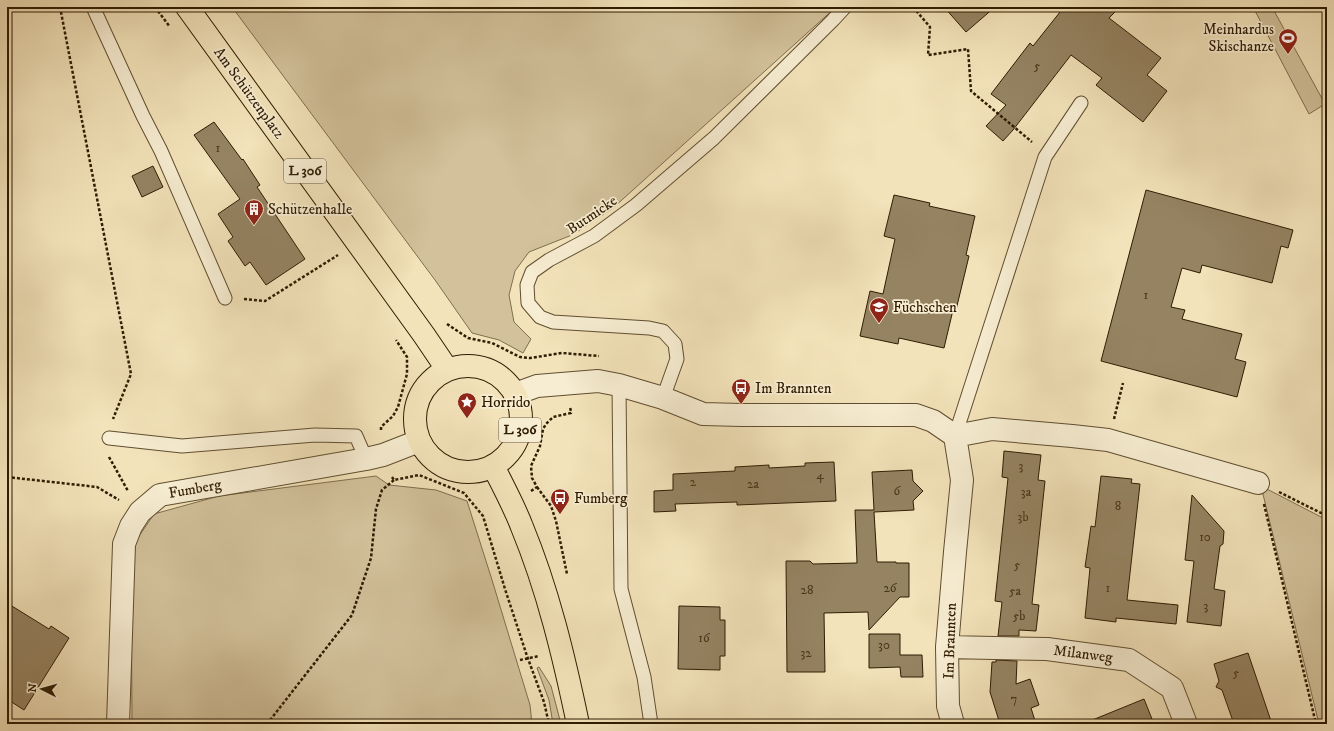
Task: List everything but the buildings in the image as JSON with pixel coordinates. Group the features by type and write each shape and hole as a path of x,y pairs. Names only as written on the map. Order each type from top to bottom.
{"main road":[{"name":"Am Schützenplatz","path":"187,7 424,335 447,370"},
{"name":"L 306","path":"462,365 478,366 493,372 506,381 515,394 520,410 521,426 518,437 506,456 493,466 477,471 459,472 443,466 429,456 419,441 415,425 415,408 422,392 432,378 447,370 462,365"},
{"path":"493,466 522,526 542,581 563,652 578,724"}],"street":[{"path":"515,394 537,386 598,381 663,398 703,414 916,415 933,421 955,436 992,429 1108,440 1258,483"},
{"name":"Im Brannten","path":"953,724 948,706 947,647 962,480 955,436"},
{"name":"Fumberg","path":"118,724 124,544 131,526 140,512 160,495 375,457 419,441"},
{"name":"Milanweg","path":"947,647 1047,649 1129,660 1172,688 1186,724"}],"lane":[{"path":"93,7 143,116 161,151 225,298"},
{"name":"Butmicke","path":"663,398 677,359 675,344 663,331 650,328 553,322 540,317 528,303 527,285 532,272 549,260 594,236 636,205 714,138 845,7"},
{"path":"955,436 1045,157 1081,103"},
{"path":"618,385 621,589 644,677 651,724"},
{"path":"109,438 182,446 315,435 356,436 375,457"}],"path":[{"path":"60,7 131,374 112,422 106,452 140,512"},
{"path":"913,7 930,27 928,55 968,49 971,91 1047,154"},
{"path":"225,298 265,301 338,255"},
{"path":"444,323 468,338 492,343 520,357 530,358 562,353"},
{"path":"394,480 375,457 381,427 393,416 398,407 407,374 407,357 402,348"},
{"path":"1108,440 1123,382"},
{"path":"567,574 556,521 551,506 532,478 531,466 540,446 543,429 546,424 553,416 571,413 570,403"},
{"path":"267,724 352,615 371,558 376,509 382,490 394,480 419,475 464,493 483,516 522,641 544,702 549,724"},
{"path":"7,477 97,487 140,512"},
{"path":"1258,483 1327,516"},
{"path":"1258,483 1316,724"},
{"path":"527,494 537,487"},
{"path":"483,516 487,514"}],"shaded area":[{"path":"232,7 836,7 613,208 572,235 529,252 515,271 509,295 514,322 531,339 523,353 499,340 472,333 435,280"},
{"name":"Meinhardus Skischanze","path":"1253,7 1272,7 1325,104 1309,114"},
{"path":"376,476 389,485 436,490 467,501 530,705 532,724 132,724 131,548 154,514 219,496"},
{"path":"1261,486 1327,520 1327,724 1319,724"},
{"path":"539,667 551,686 561,724 553,724 549,700 537,668"}],"place":[{"name":"Meinhardus Skischanze","path":"1288,55"},
{"name":"Schützenhalle","path":"254,226"},
{"name":"Füchschen","path":"879,324"},
{"name":"Im Brannten","path":"741,405"},
{"name":"Horrido","path":"467,419"},
{"name":"Fumberg","path":"560,515"}]}
